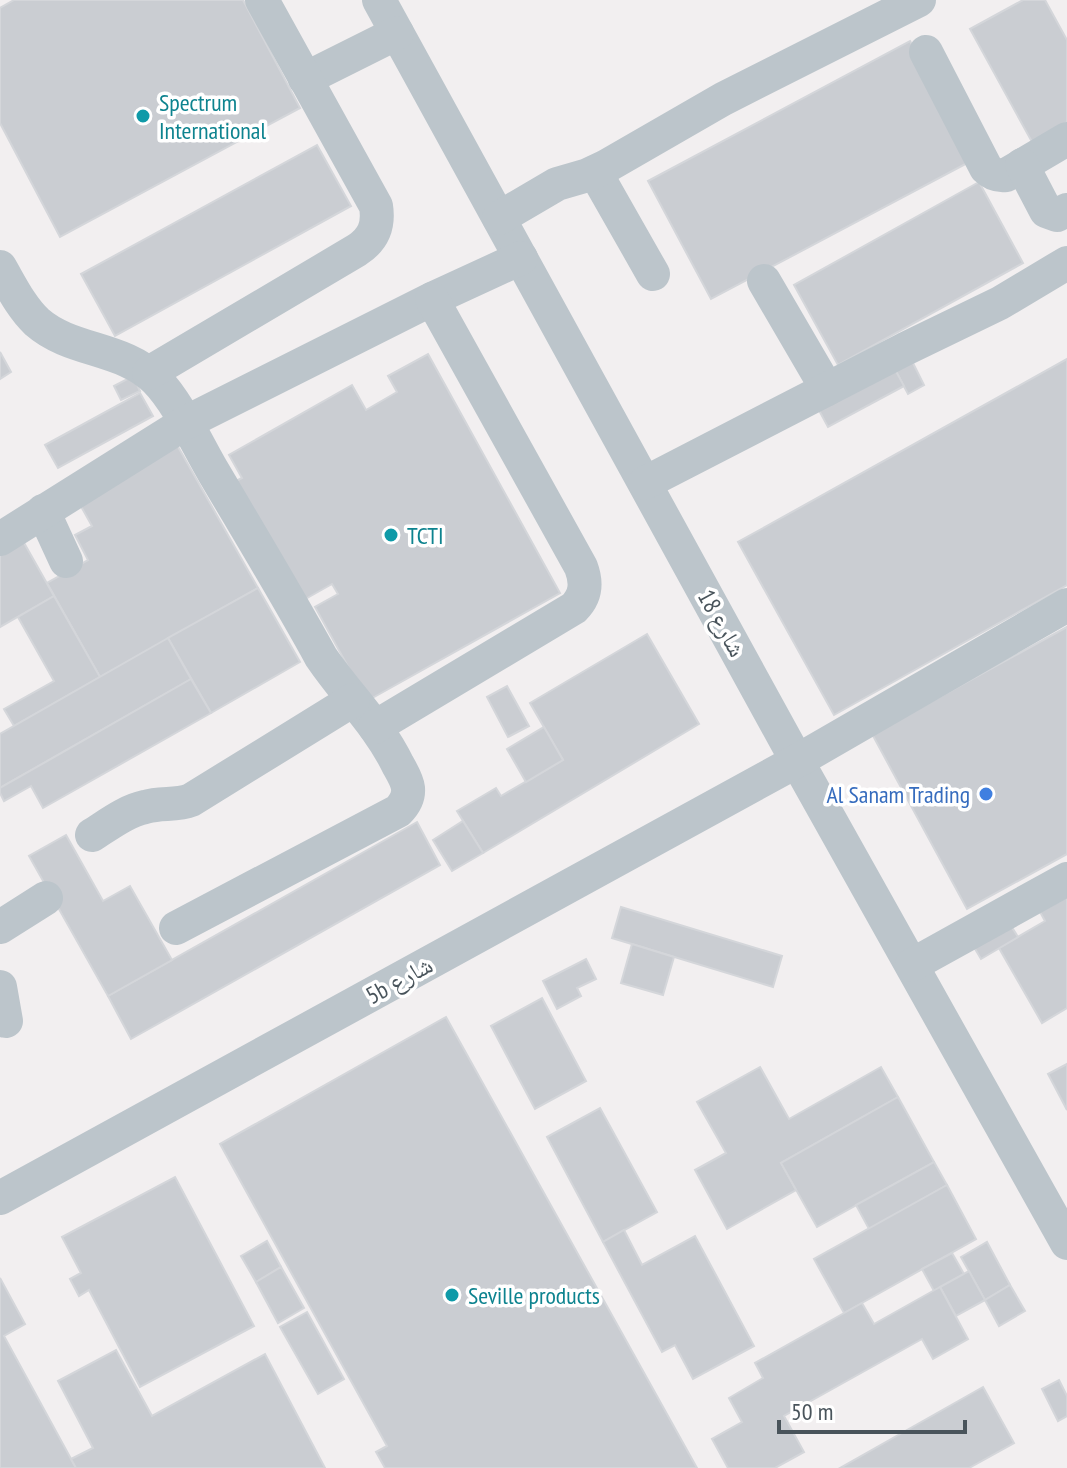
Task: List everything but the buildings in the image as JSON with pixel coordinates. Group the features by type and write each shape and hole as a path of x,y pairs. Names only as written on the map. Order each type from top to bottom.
{"street":[{"path":"149,373 357,250 366,244 377,226 376,206 262,0"},
{"name":"شارع 18","path":"379,0 797,761 1067,1243"},
{"path":"499,218 557,184 595,172 723,99 919,0"},
{"path":"305,79 397,33"},
{"path":"926,52 986,168 995,175 1006,175 1067,139"},
{"path":"1022,165 1046,211 1057,215 1067,210"},
{"path":"595,172 653,274"},
{"path":"0,539 185,423 432,299 521,258"},
{"path":"645,483 1000,303 1067,263"},
{"path":"0,267 20,301 38,323 63,338 127,360 160,383 321,657 375,727 394,756 408,787 404,804 398,811 176,928"},
{"path":"764,281 827,389"},
{"path":"375,727 574,608 580,602 586,585 581,567 432,299"},
{"path":"43,511 66,561"},
{"name":"5b شارع","path":"0,1198 797,761 1067,605"},
{"path":"92,835 140,808 191,800 353,700"},
{"path":"912,965 1067,879"},
{"path":"0,927 46,898"},
{"path":"0,987 6,1021"}],"place":[{"name":"Spectrum International","path":"143,116"},
{"name":"TCTI","path":"391,535"},
{"name":"Al Sanam Trading","path":"986,794"},
{"name":"Seville products","path":"452,1295"}]}
